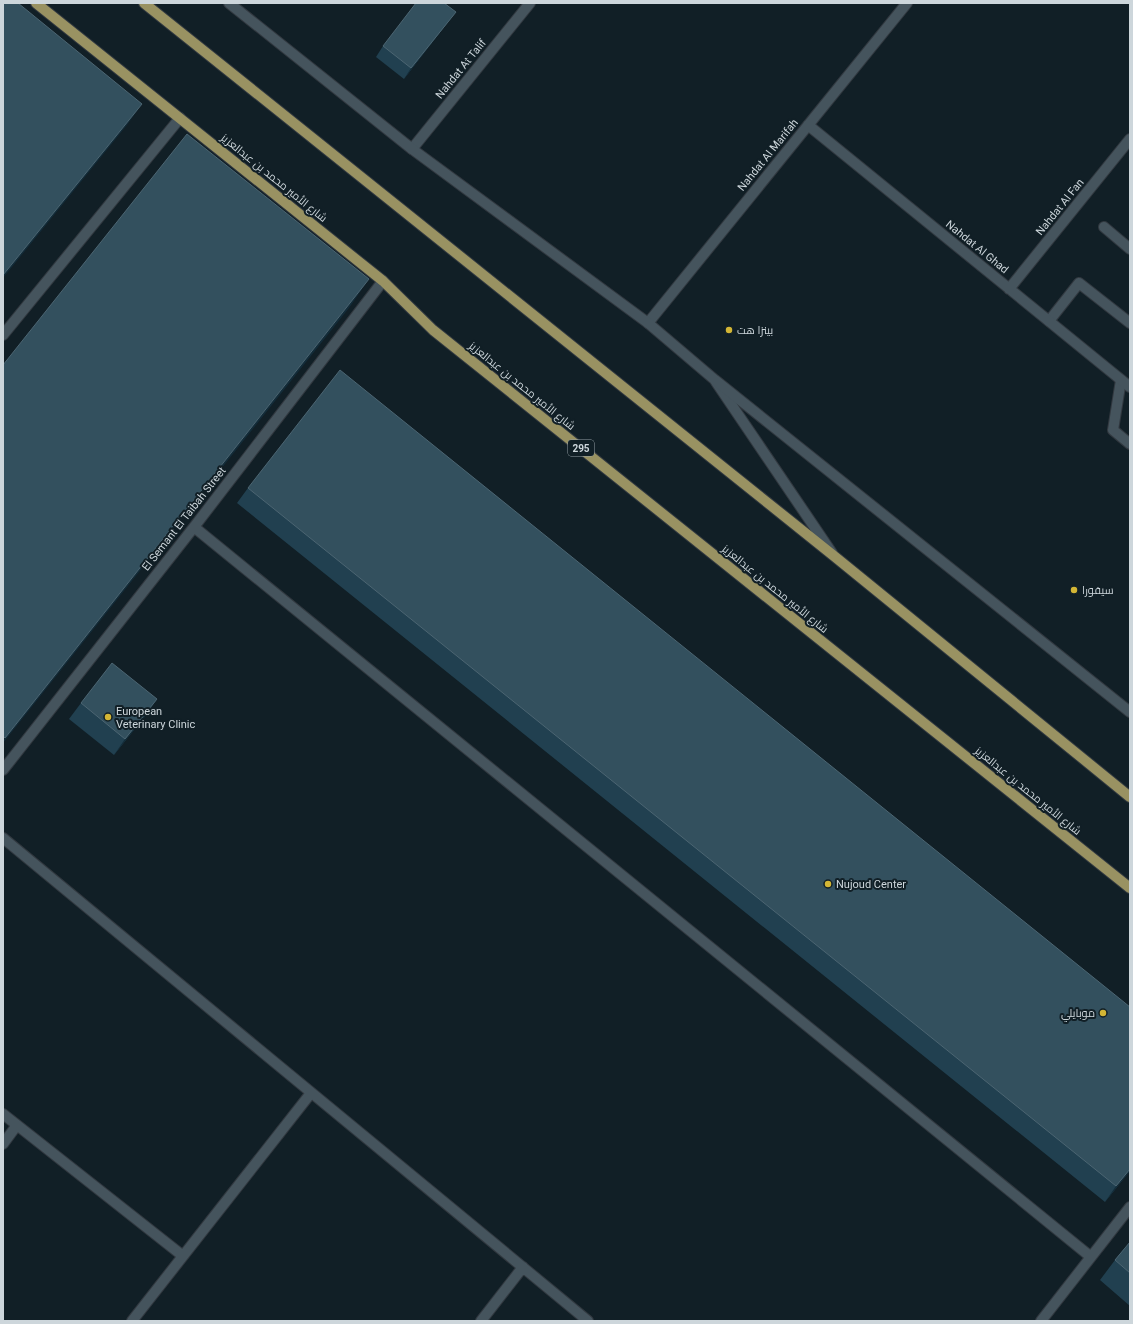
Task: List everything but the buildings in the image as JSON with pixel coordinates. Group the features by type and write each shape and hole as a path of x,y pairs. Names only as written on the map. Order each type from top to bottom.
{"main road":[{"name":"شارع الأمير محمد بن عبدالعزيز","path":"36,3 383,281 433,330 1130,888"},
{"path":"144,3 834,556 1130,797"}],"street":[{"path":"229,3 412,149 648,323 715,380 1130,712"},
{"name":"Nahdat At Talif","path":"412,149 530,3"},
{"name":"Nahdat Al Marifah","path":"648,323 907,3"},
{"path":"3,335 180,118"},
{"name":"Nahdat Al Ghad","path":"808,126 1130,388"},
{"name":"Nahdat Al Fan","path":"1009,289 1130,139"},
{"path":"1104,227 1130,249"},
{"name":"El Semant El Taibah Street","path":"3,770 194,527 383,281"},
{"path":"1049,321 1079,283 1130,323"},
{"path":"715,380 834,556"},
{"path":"1121,380 1113,430 1130,444"},
{"path":"194,527 1091,1257"},
{"path":"3,838 588,1321"},
{"path":"132,1321 311,1093"},
{"path":"3,1114 183,1256"},
{"path":"3,1144 17,1125"},
{"path":"1041,1321 1130,1207"},
{"path":"482,1321 523,1267"}],"place":[{"name":"بينزا هت","path":"729,330"},
{"name":"سيفورا","path":"1074,590"},
{"name":"European Veterinary Clinic","path":"108,717"},
{"name":"Nujoud Center","path":"828,884"},
{"name":"موبايلي","path":"1103,1013"}]}
